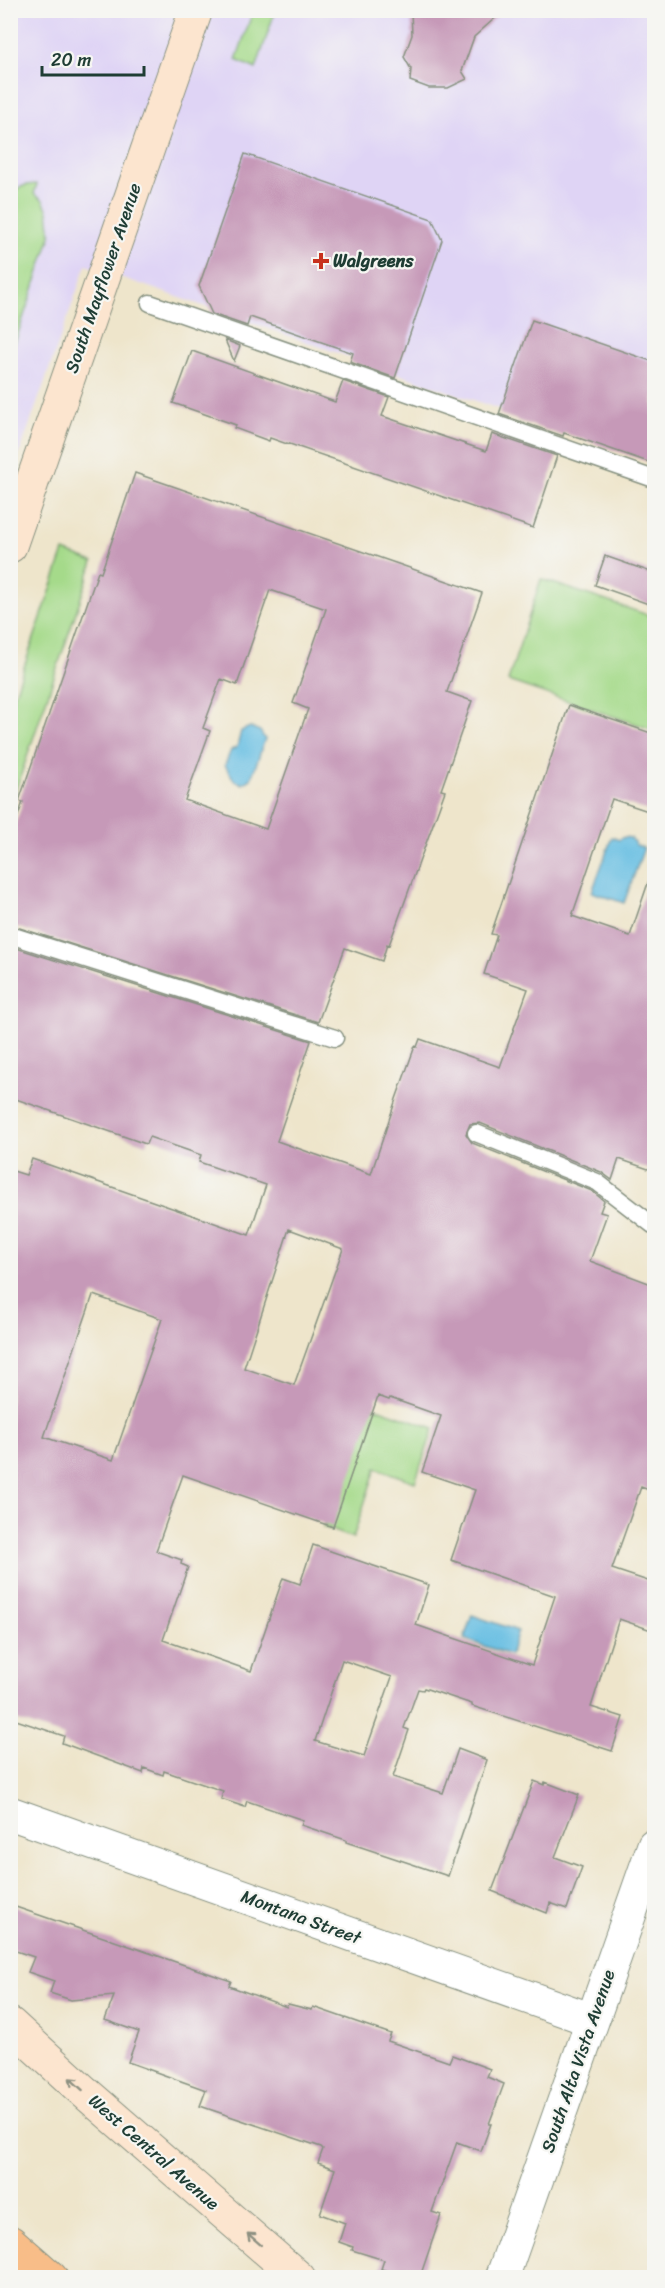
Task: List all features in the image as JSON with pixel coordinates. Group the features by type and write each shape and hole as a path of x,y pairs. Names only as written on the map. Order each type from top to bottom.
{"highway":[{"path":"10,2242 51,2277"}],"street":[{"name":"South Mayflower Avenue","path":"10,546 196,10"},
{"name":"Montana Street","path":"10,1813 592,2020"},
{"name":"South Alta Vista Avenue","path":"502,2277 654,1845"},
{"name":"West Central Avenue","path":"10,2024 81,2089 299,2277"}],"lane":[{"path":"150,303 654,479"},
{"path":"10,935 334,1038"},
{"path":"476,1133 597,1182 654,1226"}],"shaded area":[{"path":"11,11 654,11 654,463 86,265 11,477"}],"green space":[{"path":"253,11 275,11 256,69 236,60"},
{"path":"37,184 34,194 43,200 48,211 51,236 11,354 11,191 26,185"},
{"path":"64,551 93,562 11,804 11,705"},
{"path":"541,579 654,617 654,730 508,681"},
{"path":"365,1404 434,1428 415,1482 376,1468 353,1538 323,1527"}],"water":[{"path":"250,727 260,731 265,739 251,779 243,784 234,780 225,765 231,750 237,747 241,731"},
{"path":"612,837 619,840 624,837 631,838 636,845 644,848 624,903 592,892"},
{"path":"472,1615 518,1631 510,1655 464,1639"}],"building":[{"path":"411,10 504,10 474,37 462,71 467,79 448,88 429,88 410,81 411,69 404,57 412,35"},
{"path":"245,154 432,219 442,240 395,378 350,362 353,353 250,317 247,326 212,314 199,286"},
{"path":"532,320 654,362 654,464 564,433 563,436 499,414"},
{"path":"225,340 240,346 234,361"},
{"path":"192,351 335,402 343,381 389,397 382,416 486,451 492,434 557,456 533,528 287,443 270,438 269,441 234,428 236,425 173,403"},
{"path":"135,473 482,593 447,692 472,701 441,790 445,791 389,945 387,944 382,961 345,948 318,1022 10,925 10,838 23,802 19,801 98,572 101,573","holes":["270,590 326,609 293,703 308,709 266,829 185,800 210,731 203,728 221,679 237,685"]},
{"path":"605,556 654,573 654,606 595,585"},
{"path":"569,705 654,734 654,813 612,799 572,916 630,936 650,877 654,878 654,1171 619,1159 612,1180 601,1172 480,1123 470,1124 466,1134 472,1143 592,1191 604,1201 600,1212 607,1214 590,1261 654,1285 654,1473 649,1490 641,1487 612,1569 654,1583 654,1631 619,1619 591,1707 623,1717 612,1751 472,1706 472,1704 424,1688 423,1690 418,1689 404,1728 409,1730 393,1777 443,1793 458,1749 487,1760 448,1876 346,1842 346,1840 301,1825 303,1820 247,1801 245,1807 221,1799 223,1791 164,1771 163,1775 144,1768 143,1773 62,1743 64,1736 10,1718 10,1170 26,1175 32,1159 249,1235 266,1185 199,1162 201,1155 149,1137 146,1144 10,1097 10,946 311,1041 277,1141 371,1174 415,1046 417,1047 420,1039 500,1067 528,989 484,974 497,935 491,934","holes":["289,1229 343,1249 294,1385 244,1368","93,1295 162,1319 113,1460 44,1437","378,1396 441,1416 422,1472 475,1490 451,1560 555,1596 532,1665 416,1625 429,1585 313,1545 300,1584 283,1578 251,1671 163,1640 188,1567 181,1564 182,1560 156,1551 183,1475 333,1527","342,1660 392,1677 364,1756 315,1741"]},
{"path":"534,1781 544,1785 545,1782 579,1795 555,1857 582,1867 567,1909 550,1903 547,1913 492,1891"},
{"path":"10,1905 231,1981 229,1986 287,2007 288,2004 312,2010 313,2007 391,2034 388,2041 449,2062 452,2055 490,2069 487,2077 504,2084 489,2124 491,2124 481,2151 457,2142 432,2212 441,2215 420,2277 406,2277 381,2269 384,2260 352,2250 353,2247 339,2242 345,2223 320,2214 335,2169 318,2163 323,2149 321,2147 200,2106 206,2090 128,2062 139,2032 105,2020 114,1996 71,2000 50,1993 54,1981 28,1972 34,1957 10,1949"}],"place":[{"name":"Walgreens","path":"321,261"}]}
